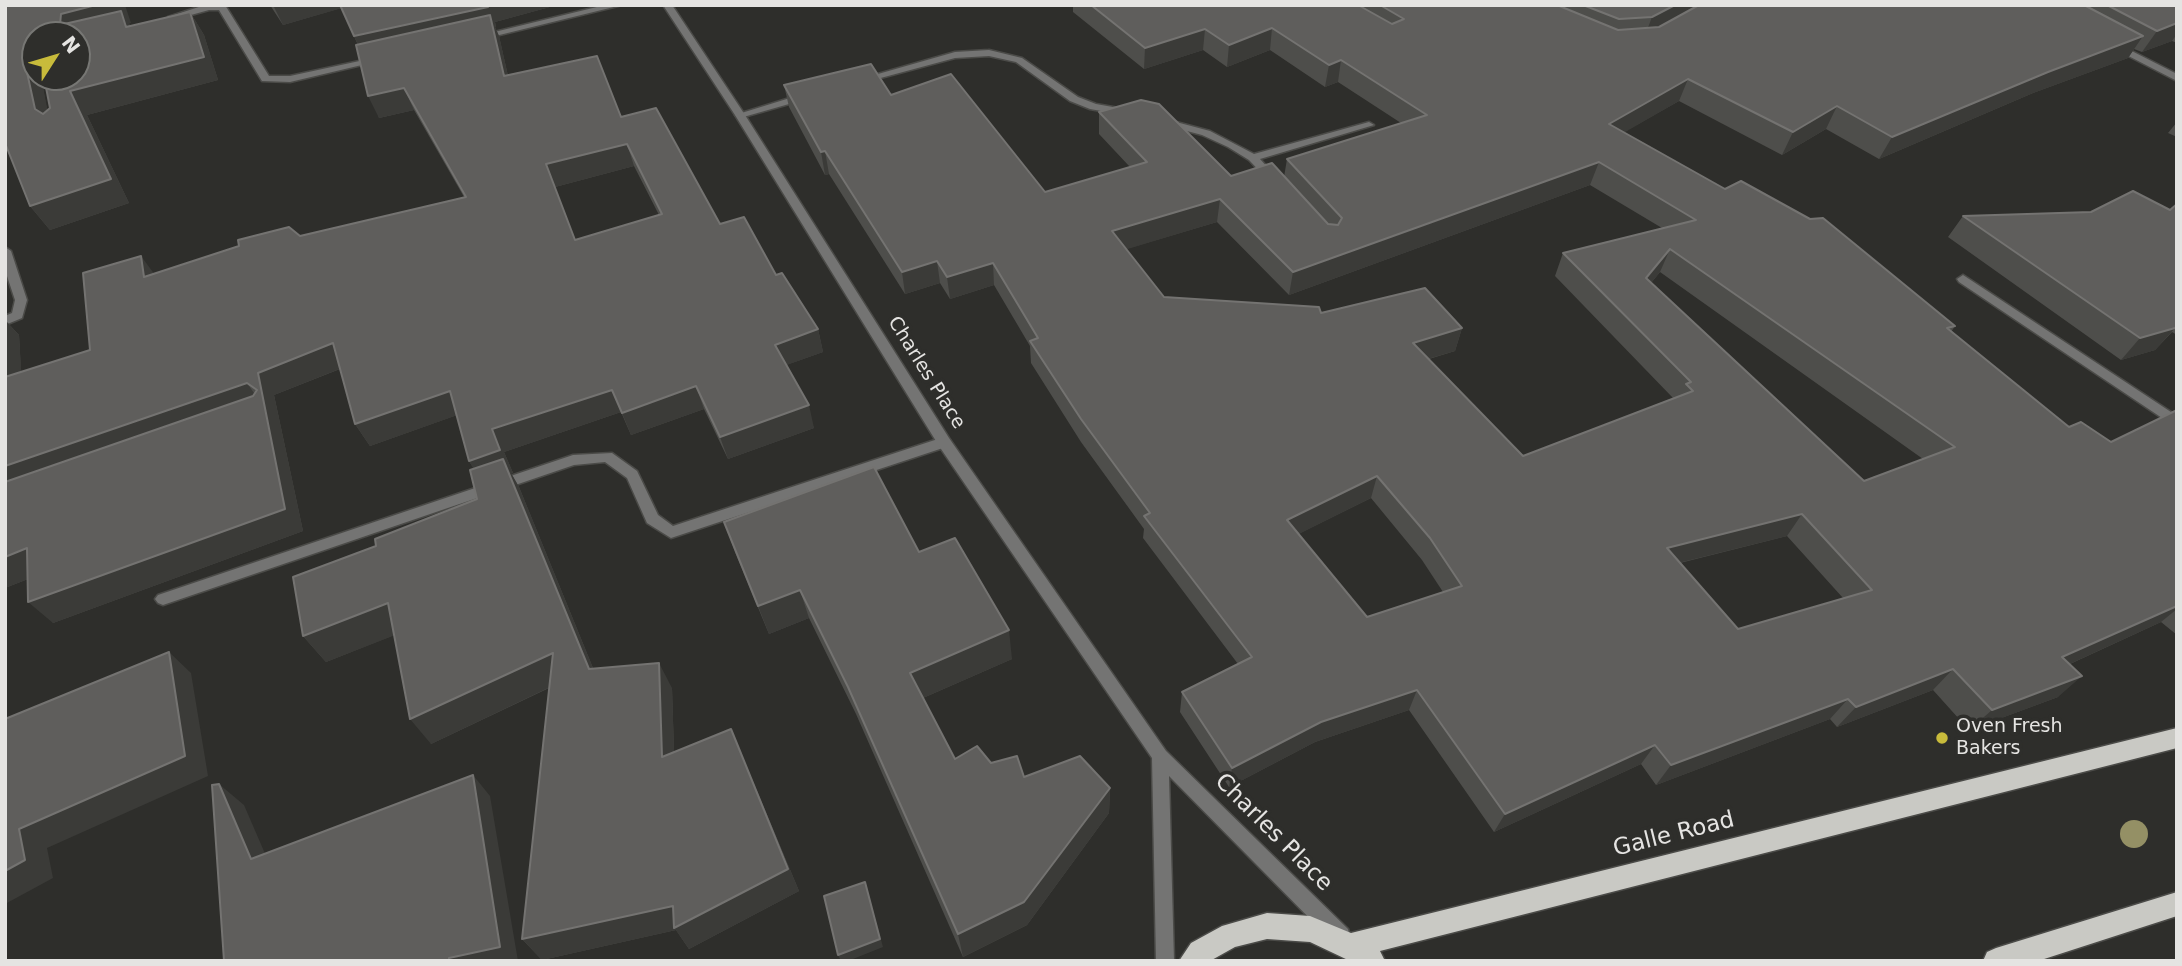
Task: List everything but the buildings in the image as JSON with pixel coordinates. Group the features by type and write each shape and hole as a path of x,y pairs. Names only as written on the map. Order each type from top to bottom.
{"highway":[{"name":"Galle Road","path":"1350,946 2177,738"},
{"path":"1996,961 2177,904"},
{"path":"1192,961 1200,952 1231,934 1267,926 1310,929 1350,946 1372,961"}],"street":[{"path":"474,38 618,5"},
{"name":"Charles Place","path":"667,5 740,115 944,442 1160,755 1350,946"},
{"path":"156,21 208,7 222,7 260,74 272,80 395,56"},
{"path":"2108,41 2177,78"},
{"path":"844,86 955,55 989,53 1018,60 1074,99 1094,107 1132,114"},
{"path":"740,115 818,93"},
{"path":"1144,117 1206,133 1253,158 1279,186"},
{"path":"1253,158 1369,125"},
{"path":"5,251 21,300 18,315 5,321"},
{"path":"1963,279 2177,423"},
{"path":"163,599 573,460 607,457 632,475 652,519 671,532 944,442"},
{"path":"1160,755 1165,961"}],"place":[{"name":"Oven Fresh Bakers","path":"1942,738"}]}
